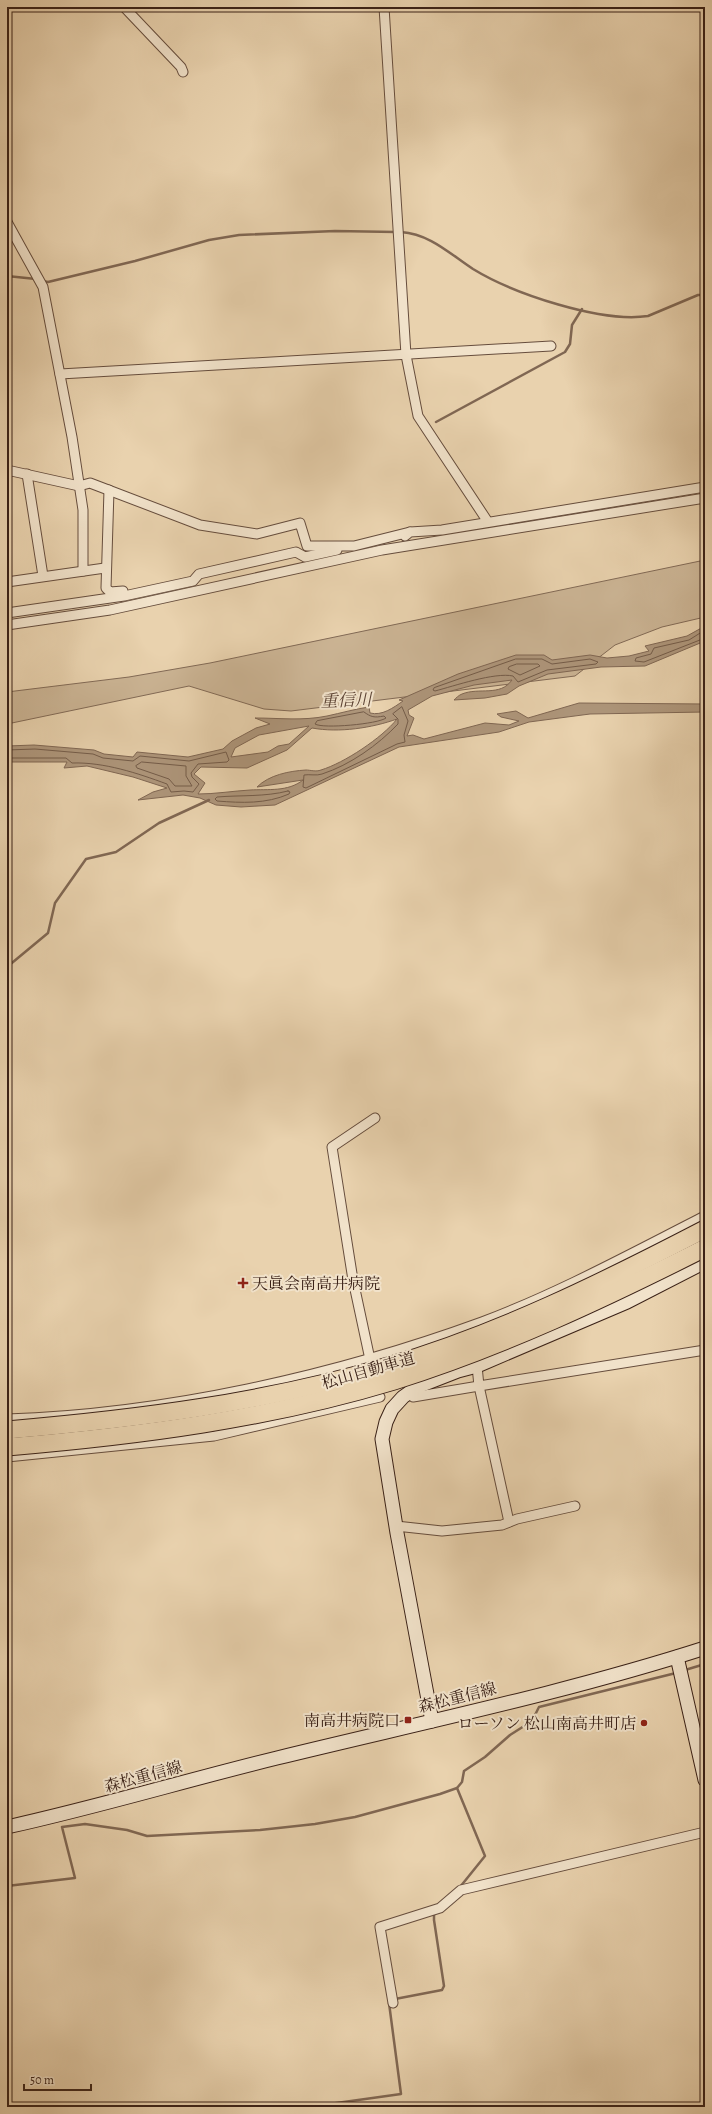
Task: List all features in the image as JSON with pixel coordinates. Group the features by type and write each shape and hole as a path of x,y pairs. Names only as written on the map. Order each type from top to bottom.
{"highway":[{"name":"松山自動車道","path":"7,1430 96,1422 206,1407 309,1387 388,1366 464,1340 545,1308 632,1267 705,1229"},
{"name":"松山自動車道","path":"7,1447 97,1440 210,1423 313,1402 393,1381 469,1356 551,1322 640,1281 705,1248"}],"street":[{"path":"124,7 181,67 183,72"},
{"path":"384,7 406,355 418,416 488,522"},
{"path":"7,222 43,288 60,374 83,510 83,571"},
{"path":"60,374 551,346"},
{"path":"7,470 79,486 90,483 200,525 257,534 300,523 307,546 354,546"},
{"path":"27,474 43,576"},
{"path":"7,613 124,596 193,581 199,574 296,552 304,557 410,532 442,530 705,487"},
{"path":"109,490 105,568 106,588 110,592 160,588 183,588 196,592"},
{"path":"7,625 110,610 382,550 705,498"},
{"path":"382,550 410,532"},
{"path":"7,582 105,568"},
{"path":"375,1118 332,1147 353,1280 370,1358 380,1397 392,1409"},
{"path":"7,1420 118,1410 198,1398 288,1380 370,1358 483,1321 600,1270 705,1216"},
{"path":"432,1720 396,1526 382,1439 386,1422 392,1409 408,1393 417,1387 458,1371 477,1366 621,1305 705,1262"},
{"path":"408,1393 413,1397 705,1350"},
{"path":"477,1366 479,1386 509,1522"},
{"path":"7,1458 214,1436 380,1397"},
{"path":"396,1526 442,1531 502,1525 576,1506"},
{"name":"森松重信線","path":"7,1827 75,1812 253,1764 613,1677 705,1648"},
{"path":"677,1657 705,1780"},
{"path":"393,2003 380,1927 440,1908 461,1890 705,1832"}],"shaded area":[{"path":"705,560 705,617 662,627 615,645 575,676 291,711 264,709 189,686 7,724 7,692 129,677 210,663"}],"water":[{"path":"705,626 705,641 645,666 601,667 548,674 519,686 507,694 485,698 454,700 461,694 469,692 489,691 502,688 512,680 474,685 432,696 408,710 409,715 414,718 407,736 413,735 424,739 485,723 509,725 519,721 501,717 497,714 516,711 528,718 579,703 705,704 705,712 590,714 529,722 499,732 399,747 275,805 241,807 216,805 200,798 183,795 138,800 153,792 167,788 133,777 87,766 64,768 67,762 7,762 7,746 34,745 94,750 104,754 133,757 137,752 188,757 223,749 232,741 256,728 270,724 255,718 318,718 369,707 370,713 374,714 391,709 403,701 399,700 458,674 516,655 544,655 552,660 590,655 607,658 629,656 649,651 645,646 687,636","holes":["397,719 372,742 351,756 330,767 319,771 306,770 280,774 267,779 257,787 303,780 297,784 278,789 198,794 205,783 194,774 201,767 247,768 287,750 312,728 333,730 355,729 377,725","309,726 289,744 278,746 268,752 231,757 235,748 259,735"]}],"waterway":[{"path":"43,281 48,282 135,261 209,240 239,235 335,231 396,232"},
{"path":"401,232 430,241 448,251 473,269 511,288 534,297 583,311 629,317 648,316 698,295 705,295"},
{"path":"7,276 36,279"},
{"path":"436,422 565,352 570,344 572,325 582,309"},
{"path":"7,967 48,933 55,903 86,859 116,852 159,823 209,800"},
{"path":"685,1670 705,1664"},
{"path":"7,1886 75,1878 62,1827 85,1824 127,1830 147,1836 260,1830 315,1824 355,1817 440,1794 457,1788 462,1782 464,1771 485,1757 510,1735 532,1721 539,1707 676,1673"},
{"path":"457,1788 485,1856 460,1887"},
{"path":"395,1999 442,1990 444,1986 434,1911"},
{"path":"308,2107 401,2094 389,2003"}],"place":[{"name":"天眞会南高井病院","path":"243,1283"},
{"name":"南高井病院口","path":"408,1720"},
{"name":"ローソン 松山南高井町店","path":"644,1723"}],"water label":[{"name":"重信川","path":"346,700"}]}
